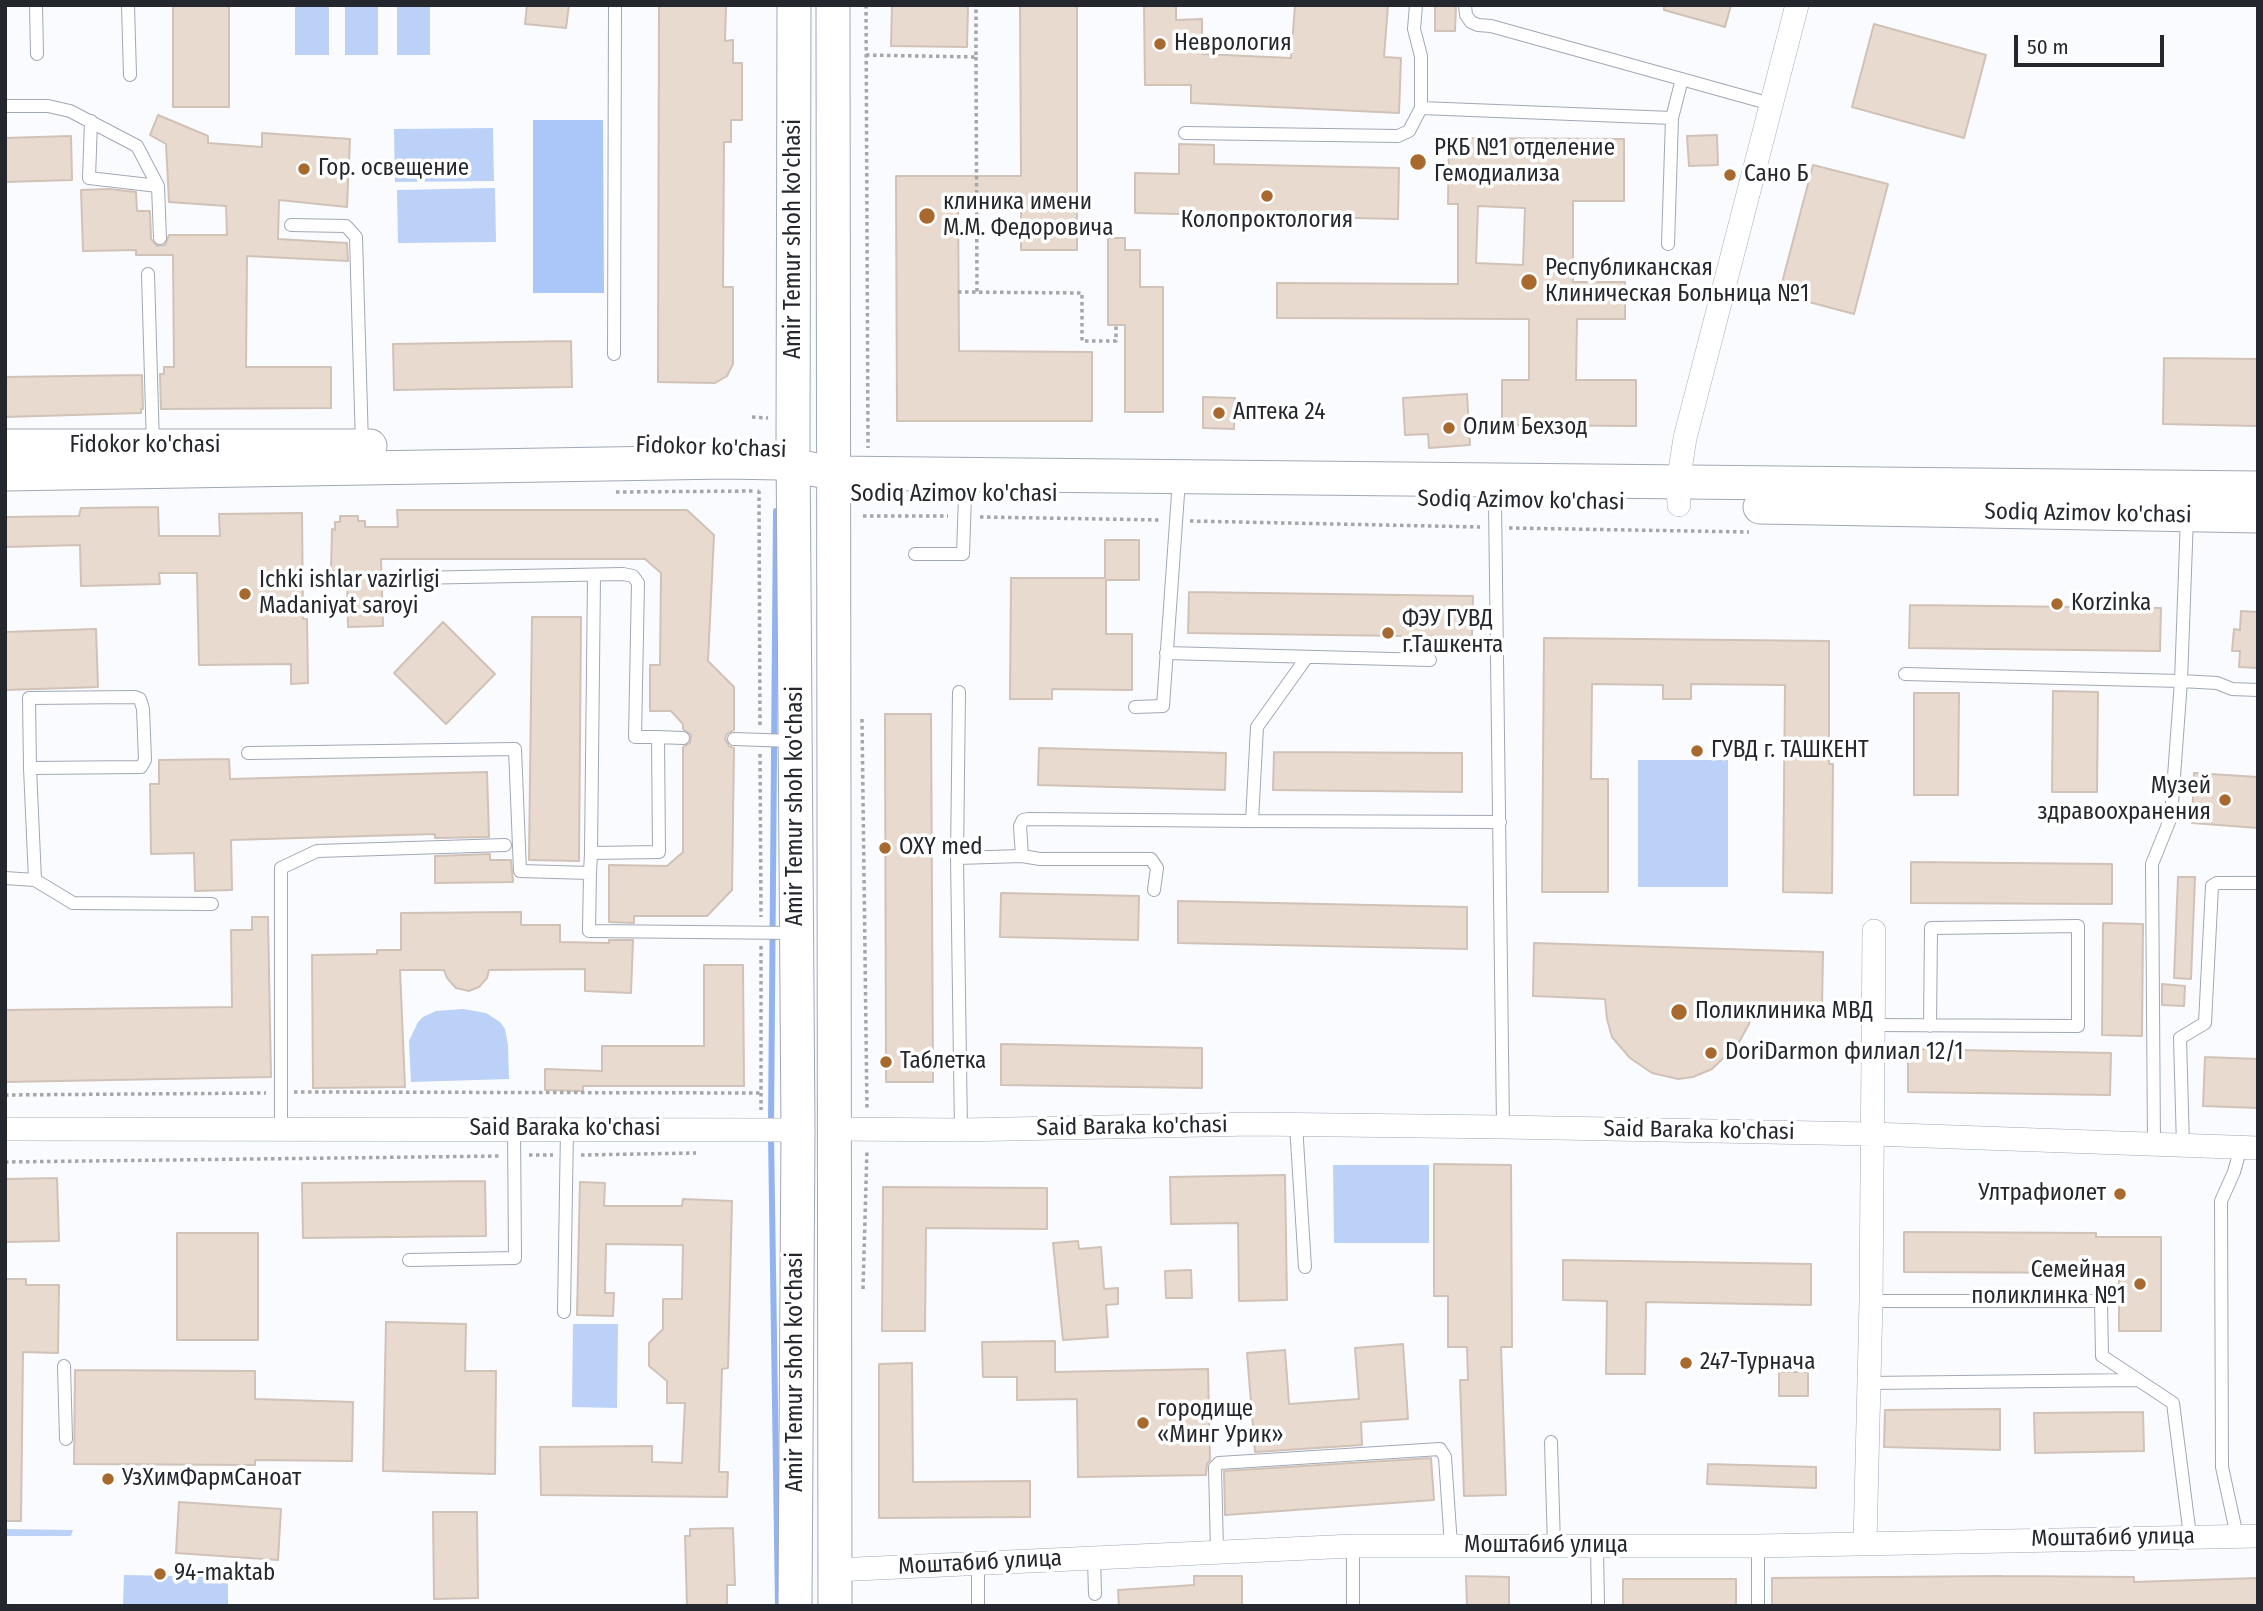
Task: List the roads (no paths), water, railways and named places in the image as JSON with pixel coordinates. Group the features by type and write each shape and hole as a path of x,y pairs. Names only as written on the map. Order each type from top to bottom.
{"main road":[{"name":"Amir Temur shoh ko'chasi","path":"794,5 794,457 776,740 776,933 798,1130 795,1606"},
{"name":"Amir Temur shoh ko'chasi","path":"833,5 835,1606"},
{"name":"Fidokor ko'chasi","path":"5,446 362,446 794,457 833,484"},
{"name":"Fidokor ko'chasi","path":"5,474 779,463 794,457"},
{"name":"Sodiq Azimov ko'chasi","path":"833,484 1494,503"},
{"name":"Sodiq Azimov ko'chasi","path":"833,484 965,506 1177,508 1494,503 1678,494 2258,488"},
{"name":"Sodiq Azimov ko'chasi","path":"1678,494 2186,517 2258,516"},
{"name":"Said Baraka ko'chasi","path":"798,1130 834,1129"},
{"path":"795,1569 835,1570"}],"street":[{"path":"1678,494 1685,438 1797,5"},
{"path":"1865,1543 1871,1301 1874,931"},
{"name":"Said Baraka ko'chasi","path":"834,1129 1296,1125 1503,1127 1872,1134 2249,1148"},
{"name":"Said Baraka ko'chasi","path":"5,1129 798,1130"},
{"name":"Моштабиб улица","path":"835,1570 1353,1546 1758,1546 2247,1536"}],"lane":[{"path":"36,5 37,54"},
{"path":"128,5 130,75"},
{"path":"614,354 615,5"},
{"path":"1185,133 1398,135 1409,131 1421,108 1421,56 1413,29 1416,5"},
{"path":"1465,5 1466,15 1471,22 1478,25 1491,26 1770,104"},
{"path":"1668,244 1672,118 1682,79"},
{"path":"5,106 48,106 70,111 137,146 158,186 160,238"},
{"path":"1421,108 1672,118"},
{"path":"91,121 89,178 158,186"},
{"path":"290,225 346,226 356,237 362,446"},
{"path":"148,274 153,446"},
{"path":"1494,503 1503,1127"},
{"path":"915,554 963,554 965,506"},
{"path":"1135,707 1163,706 1177,508"},
{"path":"2154,1144 2152,864 2171,817 2181,681 2186,517"},
{"path":"594,575 589,931 776,933"},
{"path":"411,578 633,576 638,583 635,737 683,738"},
{"path":"1166,653 1430,660"},
{"path":"1252,821 1257,727 1307,657"},
{"path":"1905,674 2181,681 2217,683 2232,689 2258,690"},
{"path":"959,692 957,858 961,1130"},
{"path":"30,768 141,767 145,760 143,709 140,699 135,696 29,698 30,768 35,880"},
{"path":"591,853 659,852 658,737"},
{"path":"734,739 776,740"},
{"path":"248,753 515,749 520,871 590,873"},
{"path":"1022,856 1020,827 1023,820 1028,819 1500,822"},
{"path":"281,1129 281,868 317,851 505,845"},
{"path":"957,858 1022,856 1040,859 1151,859 1157,868 1154,890"},
{"path":"5,878 35,880 73,904 212,904"},
{"path":"2183,1146 2180,1038 2205,1023 2211,886 2217,883 2258,883"},
{"path":"1873,1026 1930,1026 2078,1026 2078,926 1931,928 1930,1026"},
{"path":"1296,1125 1305,1267"},
{"path":"410,1260 515,1258 514,1129"},
{"path":"564,1312 567,1129"},
{"path":"2247,1536 2222,1467 2221,1201 2249,1148"},
{"path":"1871,1301 2101,1301 2102,1356 2173,1403 2190,1536"},
{"path":"64,1366 66,1439"},
{"path":"1869,1383 2139,1380"},
{"path":"1551,1442 1553,1546"},
{"path":"1217,1552 1215,1468 1219,1463 1440,1449 1445,1457 1451,1546"},
{"path":"1353,1546 1353,1606"},
{"path":"1597,1546 1598,1606"},
{"path":"1758,1546 1758,1606"},
{"path":"1094,1558 1095,1594"},
{"path":"978,1563 978,1606"}],"waterway":[{"path":"771,1124 776,511"},
{"path":"771,1135 778,1606"}],"place":[{"name":"Неврология","path":"1160,44"},
{"name":"РКБ №1 отделение Гемодиализа","path":"1418,162"},
{"name":"Гор. освещение","path":"304,169"},
{"name":"Сано Б","path":"1730,175"},
{"name":"Колопроктология","path":"1267,196"},
{"name":"клиника имени М.М. Федоровича","path":"927,216"},
{"name":"Республиканская Клиническая Больница №1","path":"1529,282"},
{"name":"Аптека 24","path":"1219,413"},
{"name":"Олим Бехзод","path":"1449,428"},
{"name":"Ichki ishlar vazirligi Madaniyat saroyi","path":"245,594"},
{"name":"Korzinka","path":"2057,604"},
{"name":"ФЭУ ГУВД г.Ташкента","path":"1388,633"},
{"name":"ГУВД г. ТАШКЕНТ","path":"1697,751"},
{"name":"Музей здравоохранения","path":"2225,800"},
{"name":"OXY med","path":"885,848"},
{"name":"Поликлиника МВД","path":"1679,1012"},
{"name":"DoriDarmon филиал 12/1","path":"1711,1053"},
{"name":"Таблетка","path":"886,1062"},
{"name":"Ултрафиолет","path":"2120,1194"},
{"name":"Семейная поликлинка №1","path":"2140,1284"},
{"name":"247-Турнача","path":"1686,1363"},
{"name":"городище «Минг Урик»","path":"1143,1423"},
{"name":"УзХимФармСаноат","path":"108,1479"},
{"name":"94-maktab","path":"160,1574"}]}
